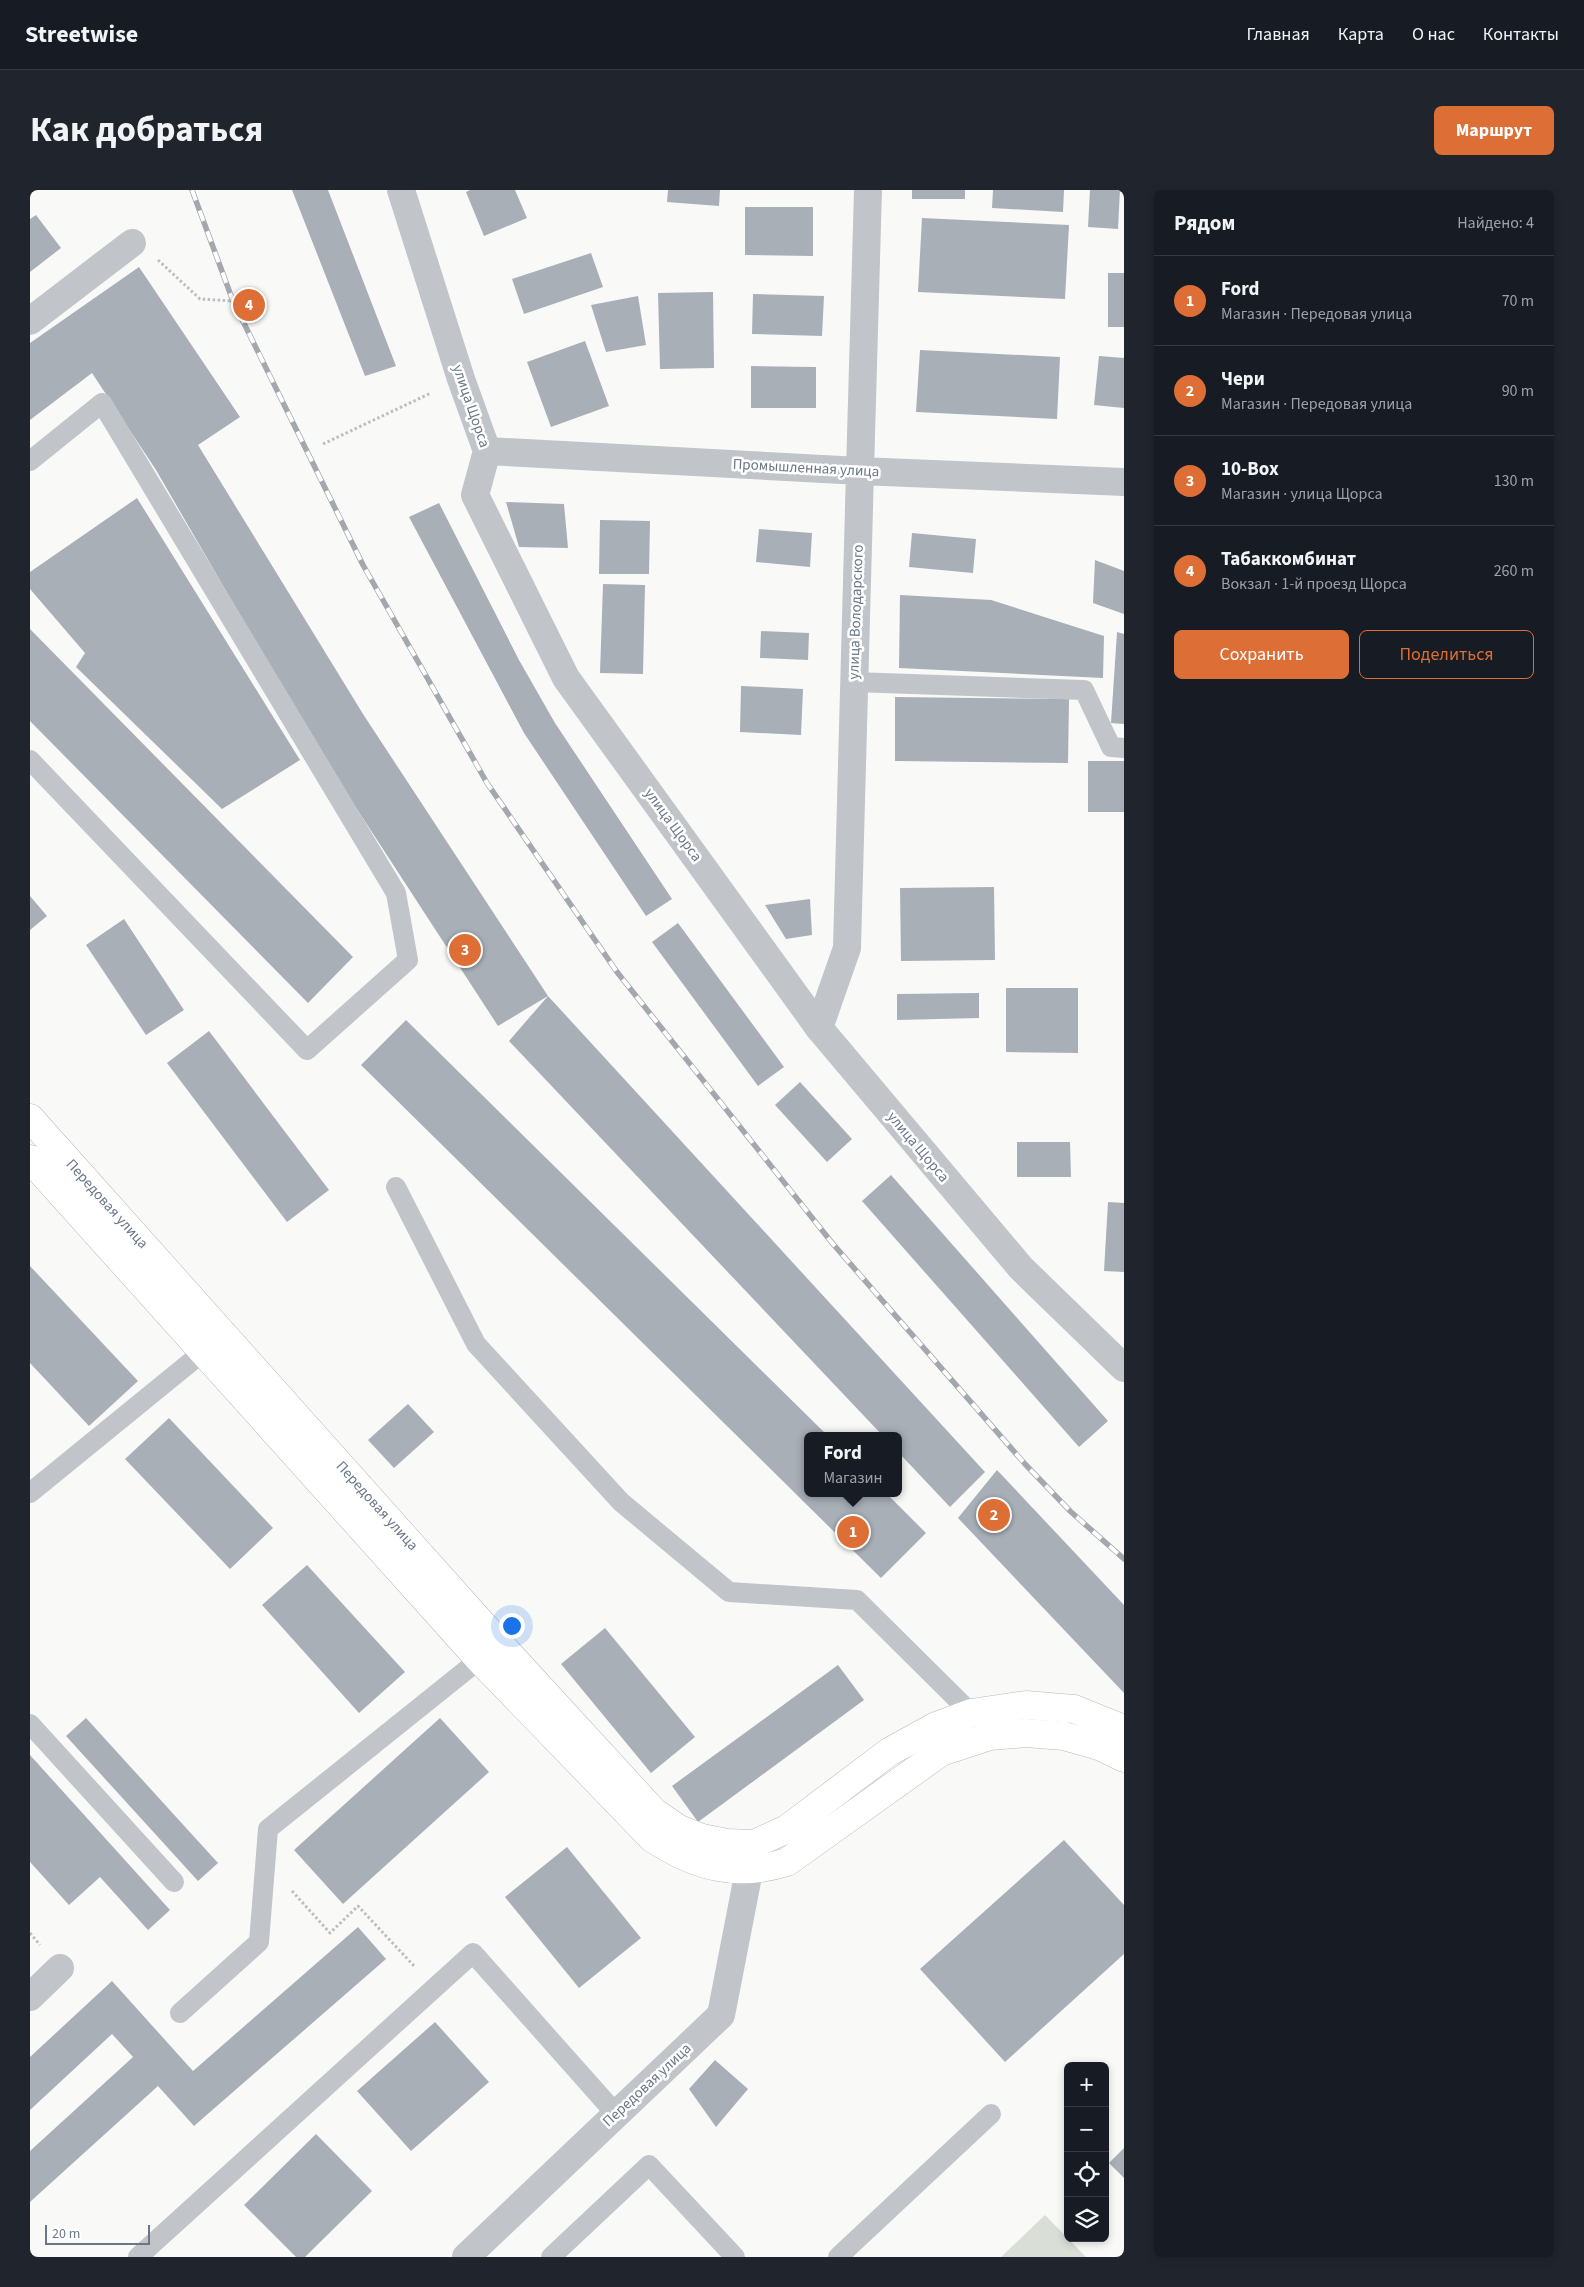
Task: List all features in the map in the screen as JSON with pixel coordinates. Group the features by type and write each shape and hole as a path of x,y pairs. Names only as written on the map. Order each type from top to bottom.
{"main road":[{"name":"Передовая улица","path":"30,1118 652,1838 674,1853 696,1862 724,1869 766,1869 787,1862 941,1752 990,1736 1026,1733 1064,1736 1099,1746 1124,1758"},
{"name":"Передовая улица","path":"30,1159 203,1352 489,1651 654,1812 679,1829 702,1838 754,1844 787,1829 889,1752 936,1726 971,1713 1026,1705 1074,1709 1124,1729"}],"street":[{"name":"улица Щорса","path":"400,190 461,379 487,451 475,496 566,678 819,1028 1021,1268 1124,1368"},
{"name":"улица Володарского","path":"819,1028 847,948 868,190"},
{"path":"30,321 132,243"},
{"name":"Промышленная улица","path":"487,451 860,471 1124,482"},
{"name":"Передовая улица","path":"466,2257 721,2015 754,1844"},
{"path":"30,1997 60,1968"}],"lane":[{"path":"30,461 102,403 396,893 408,960 307,1050 30,760"},
{"path":"854,682 1084,690 1111,747 1124,748"},
{"path":"396,1187 476,1344 621,1502 729,1592 857,1600 971,1713"},
{"path":"30,1493 203,1352"},
{"path":"180,2013 259,1942 268,1829 489,1651"},
{"path":"30,1724 174,1882"},
{"path":"138,2257 473,1953 616,2114"},
{"path":"838,2257 991,2114"},
{"path":"551,2257 649,2165 735,2257"}],"path":[{"path":"132,243 166,265 200,299 233,301 256,292"},
{"path":"323,444 461,379"},
{"path":"265,1861 330,1933 358,1906 434,1988"}],"shaded area":[{"path":"1045,2215 1064,2234 1064,2242 1071,2242 1086,2257 1001,2257"}],"building":[{"path":"292,190 328,190 396,366 365,376"},
{"path":"470,190 515,190 527,218 484,236 466,192"},
{"path":"668,190 720,190 719,206 667,202"},
{"path":"912,190 965,190 965,199 912,199"},
{"path":"993,190 1064,190 1063,212 992,208"},
{"path":"1090,190 1120,190 1118,229 1088,227"},
{"path":"745,207 813,207 813,256 745,255"},
{"path":"36,215 61,248 30,272 30,219"},
{"path":"922,218 1069,225 1065,299 918,292"},
{"path":"591,253 603,287 524,314 512,279"},
{"path":"139,267 240,417 198,445 363,714 548,996 498,1026 314,743 156,470 92,373 30,420 30,343"},
{"path":"1108,273 1124,273 1124,327 1108,327"},
{"path":"713,292 714,368 660,369 658,293"},
{"path":"753,294 824,296 822,336 752,334"},
{"path":"638,296 646,345 606,352 591,305"},
{"path":"585,341 609,406 551,427 527,362"},
{"path":"920,350 1060,357 1057,419 916,412"},
{"path":"1099,356 1124,358 1124,408 1094,405"},
{"path":"751,366 816,367 816,408 751,408"},
{"path":"137,498 300,760 222,809 76,667 85,653 30,589 30,572"},
{"path":"506,502 564,504 568,548 519,547"},
{"path":"439,503 519,660 555,723 672,899 646,916 524,733 409,517"},
{"path":"600,520 650,521 649,574 599,574"},
{"path":"759,529 812,533 810,567 756,562"},
{"path":"912,533 976,539 973,573 909,567"},
{"path":"1095,560 1124,571 1124,614 1093,603"},
{"path":"603,584 645,585 643,674 600,673"},
{"path":"900,595 991,600 1104,636 1103,678 899,668"},
{"path":"30,629 353,957 308,1003 30,721"},
{"path":"761,631 809,633 808,660 760,658"},
{"path":"1117,632 1124,634 1124,724 1111,723"},
{"path":"741,686 803,689 801,735 740,732"},
{"path":"895,697 1069,699 1068,763 895,761"},
{"path":"1088,761 1124,761 1124,812 1088,812"},
{"path":"994,887 995,960 901,961 900,888"},
{"path":"30,896 47,916 30,930"},
{"path":"810,899 812,935 786,939 765,905"},
{"path":"124,919 184,1010 146,1035 86,945"},
{"path":"678,923 784,1067 758,1086 652,942"},
{"path":"1006,988 1078,988 1078,1053 1006,1052"},
{"path":"979,993 979,1018 897,1020 897,994"},
{"path":"548,996 985,1472 950,1507 902,1456 902,1432 879,1432 509,1041"},
{"path":"406,1020 824,1432 804,1432 804,1497 890,1497 926,1533 881,1578 361,1065"},
{"path":"209,1031 329,1190 287,1222 167,1063"},
{"path":"800,1082 852,1139 827,1162 775,1105"},
{"path":"1017,1142 1070,1142 1071,1177 1017,1177"},
{"path":"891,1175 1108,1421 1079,1447 862,1201"},
{"path":"1108,1202 1124,1203 1124,1272 1104,1271"},
{"path":"30,1266 138,1381 89,1426 30,1363"},
{"path":"408,1404 434,1432 394,1468 368,1440"},
{"path":"169,1418 273,1528 230,1569 125,1459"},
{"path":"997,1470 1124,1605 1124,1693 958,1518"},
{"path":"307,1565 405,1672 359,1713 262,1605"},
{"path":"605,1628 695,1737 651,1773 561,1664"},
{"path":"838,1665 864,1700 698,1822 672,1786"},
{"path":"86,1718 218,1863 198,1881 66,1736"},
{"path":"440,1718 489,1772 343,1904 294,1850"},
{"path":"30,1755 170,1910 148,1930 100,1877 69,1905 30,1862"},
{"path":"1064,1840 1124,1905 1124,1954 1005,2062 920,1969"},
{"path":"567,1847 641,1938 579,1988 505,1897"},
{"path":"358,1927 386,1959 194,2126 158,2086 30,2202 30,2151 133,2057 112,2034 30,2110 30,2057 112,1981 193,2071"},
{"path":"435,2022 489,2082 411,2151 357,2091"},
{"path":"715,2060 748,2089 716,2127 689,2089"},
{"path":"316,2134 372,2191 305,2257 296,2257 244,2205"},
{"path":"1124,2148 1124,2178 1109,2163"}],"railway":[{"path":"192,190 233,301 363,565 487,783 617,972 833,1244 1025,1464 1070,1511 1124,1559"}],"place":[{"name":"Табаккомбинат","path":"249,305"},
{"name":"10-Box","path":"465,950"},
{"name":"Чери","path":"994,1515"},
{"name":"Ford","path":"853,1532"}]}
